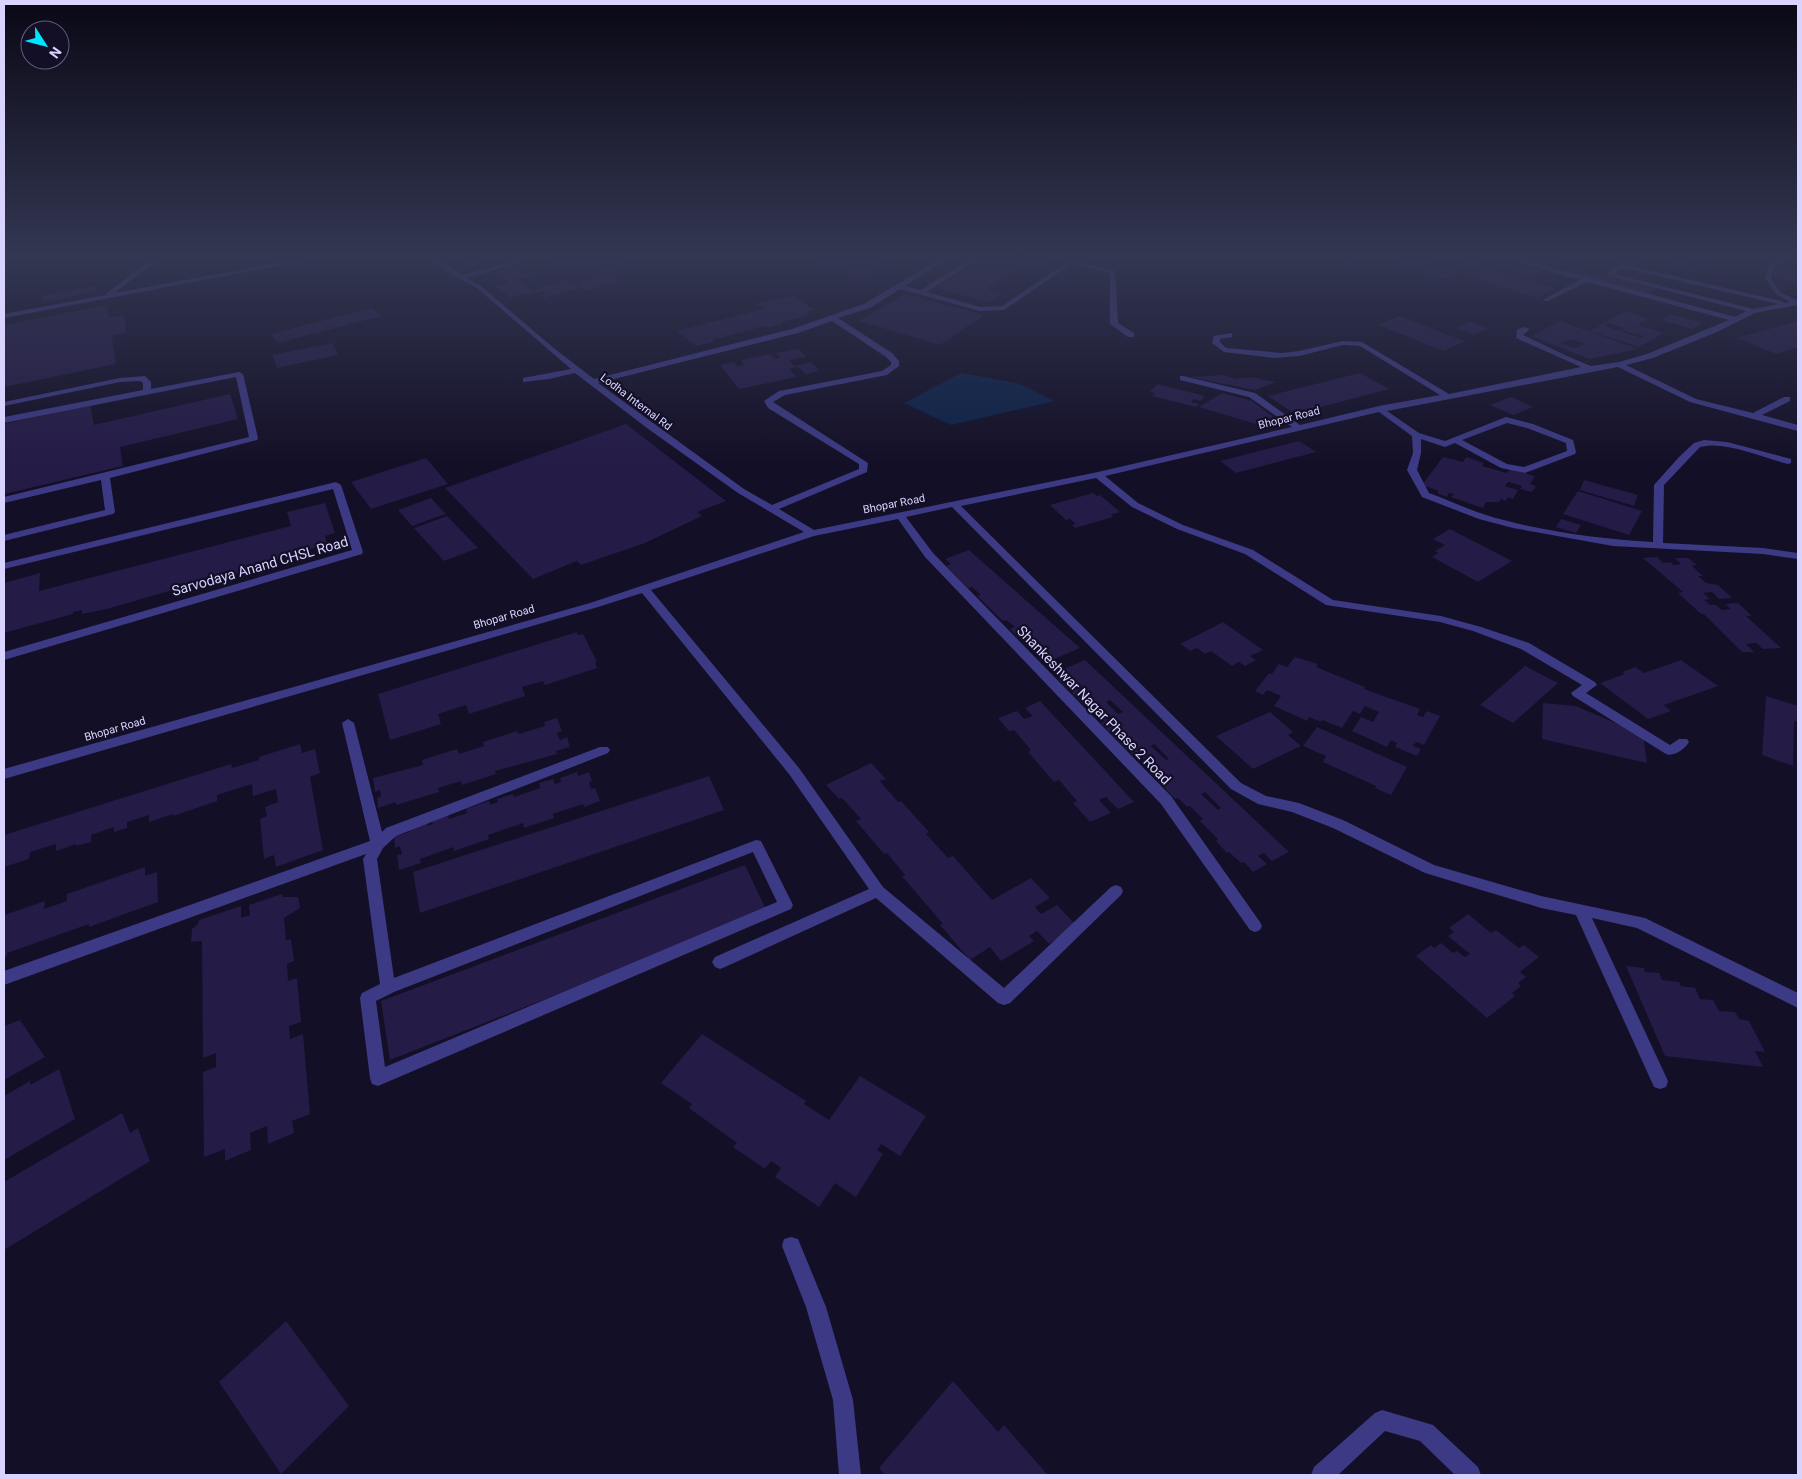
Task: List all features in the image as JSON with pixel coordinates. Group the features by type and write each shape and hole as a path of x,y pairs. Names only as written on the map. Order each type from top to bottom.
{"street":[{"name":"Lodha Internal Rd","path":"524,326 591,382 703,464 812,533"},
{"path":"591,382 808,326"},
{"path":"772,509 864,470 864,463 771,406 768,401 782,394 884,372 895,366 895,361 889,355 845,326"},
{"path":"1117,326 1131,335"},
{"name":"Bhopar Road","path":"4,774 594,605 812,533 1098,476 1379,410 1590,368 1619,364 1666,351 1721,326"},
{"path":"1526,329 1520,332 1518,336 1566,359 1590,368"},
{"path":"1229,335 1217,338 1216,343 1224,350 1287,356 1335,343 1350,342 1362,344 1447,396"},
{"path":"1619,364 1686,398 1756,415 1798,428"},
{"path":"526,380 549,377 576,370"},
{"path":"4,420 240,374 254,438 4,500"},
{"path":"4,404 135,378 142,378 147,382 147,392"},
{"path":"1183,378 1252,395 1298,428"},
{"path":"1756,415 1787,399"},
{"path":"1379,410 1401,423 1416,435 1445,444 1455,440 1506,420 1530,426 1570,442 1572,452 1525,470 1504,466 1455,440"},
{"path":"1416,435 1417,453 1412,470 1425,494 1482,518 1613,543 1763,550 1798,556"},
{"path":"1658,545 1659,485 1697,444 1708,442 1729,445 1788,461"},
{"path":"4,538 110,512 105,476"},
{"path":"1098,476 1134,505 1180,527 1249,552 1330,603 1441,619 1524,646 1591,685 1577,693 1670,751 1683,742"},
{"name":"Sarvodaya Anand CHSL Road","path":"4,566 336,485 358,552 4,656"},
{"path":"955,505 1236,786 1264,800 1294,807 1338,824 1430,869 1541,902 1640,922 1798,1001"},
{"name":"Shankeshwar Nagar Phase 2 Road","path":"900,515 929,555 1166,800 1255,926"},
{"path":"644,588 794,771 878,891 1004,998 1116,891"},
{"path":"348,723 378,844"},
{"path":"388,986 370,859 378,844 391,832 604,750"},
{"path":"4,978 378,844"},
{"path":"756,845 786,905 378,1078 368,998 388,986 756,845"},
{"path":"720,962 878,891"},
{"path":"1581,910 1660,1081"},
{"path":"791,1246 816,1306 844,1400 850,1475"},
{"path":"1322,1475 1382,1420 1426,1432 1470,1475"}],"water":[{"path":"961,373 1017,383 1055,401 951,425 904,403"}],"building":[{"path":"4,326 126,326 127,333 112,336 116,364 4,387"},
{"path":"302,326 343,326 278,343 271,334"},
{"path":"697,326 766,326 696,346 677,331"},
{"path":"876,326 968,326 940,345"},
{"path":"1381,326 1425,326 1465,341 1444,351"},
{"path":"1461,326 1481,326 1489,329 1474,335 1456,328"},
{"path":"1551,326 1574,326 1638,349 1589,359 1532,336","holes":["1571,339 1585,344 1575,348 1561,343"]},
{"path":"1599,326 1604,326 1641,338 1644,336 1622,330 1624,328 1618,326 1640,326 1664,333 1639,347 1590,331"},
{"path":"1682,326 1697,326 1693,329"},
{"path":"1780,326 1798,326 1798,347 1776,354 1737,338"},
{"path":"333,343 338,355 277,368 272,355"},
{"path":"799,349 806,357 789,360 794,366 811,362 819,370 806,375 798,367 789,369 796,377 739,389 720,365 734,362 738,366 744,365 741,360 770,354 774,359 780,358 776,353"},
{"path":"1360,373 1389,389 1295,414 1268,396"},
{"path":"1224,375 1236,379 1251,377 1276,382 1255,390 1190,377"},
{"path":"1157,384 1205,396 1201,401 1194,399 1191,402 1199,404 1196,407 1152,396 1155,393 1150,392"},
{"path":"1222,393 1252,401 1277,420 1256,424 1199,407"},
{"path":"230,394 238,419 120,447 123,466 4,494 4,424 90,405 94,425"},
{"path":"1511,397 1533,407 1513,415 1490,405"},
{"path":"626,424 726,501 697,512 702,516 645,543 581,565 577,561 533,579 445,488"},
{"path":"1299,441 1316,452 1236,473 1220,461"},
{"path":"1443,457 1463,462 1466,457 1484,463 1482,466 1507,473 1510,469 1535,476 1530,484 1536,486 1532,492 1520,489 1522,486 1508,482 1505,486 1518,490 1513,499 1508,497 1506,501 1501,499 1499,502 1486,502 1483,508 1451,497 1454,494 1449,493 1447,497 1437,493 1439,491 1422,485"},
{"path":"426,458 448,484 371,509 351,482"},
{"path":"1584,480 1638,495 1634,506 1580,490"},
{"path":"1578,491 1642,511 1629,535 1563,514"},
{"path":"1093,493 1097,496 1100,495 1120,512 1111,515 1113,517 1075,528 1072,525 1076,524 1070,519 1066,520 1050,505"},
{"path":"431,498 446,514 412,526 398,510"},
{"path":"325,503 335,533 325,536 327,545 309,549 310,552 273,561 274,564 219,578 219,576 211,578 211,580 198,584 107,609 82,614 82,610 73,612 73,614 4,633 4,583 40,573 39,591 291,526 287,512"},
{"path":"447,516 478,548 444,561 414,528"},
{"path":"1561,519 1581,525 1576,533 1556,527"},
{"path":"1450,529 1512,561 1478,582 1432,557 1438,553 1435,551 1445,545 1433,539"},
{"path":"969,550 1080,648 1052,660 1045,653 1038,656 1010,629 1015,627 1006,620 1003,621 977,596 981,595 972,587 968,588 946,566 951,564 945,559"},
{"path":"1657,557 1663,563 1671,562 1673,565 1681,564 1675,558 1688,558 1697,565 1692,566 1703,576 1698,576 1706,583 1718,585 1732,598 1719,599 1712,592 1703,593 1710,599 1704,600 1722,610 1731,609 1725,604 1738,603 1752,616 1746,616 1781,648 1763,649 1756,643 1746,644 1754,652 1742,652 1704,614 1701,614 1678,593 1683,592 1643,558"},
{"path":"1223,622 1263,650 1250,656 1256,660 1245,666 1239,662 1232,666 1211,651 1205,654 1197,648 1190,651 1180,644"},
{"path":"577,632 578,635 583,634 597,662 595,663 597,668 545,685 543,681 522,687 525,696 469,714 466,705 438,714 441,724 390,740 378,694"},
{"path":"1295,657 1318,664 1316,667 1365,687 1364,689 1420,709 1417,715 1423,717 1427,711 1440,716 1424,745 1416,742 1413,746 1421,749 1417,756 1395,747 1397,743 1391,740 1387,747 1352,731 1361,717 1373,722 1379,712 1365,706 1360,714 1353,711 1342,728 1309,717 1307,721 1274,706 1281,696 1267,690 1263,695 1255,691 1279,664 1287,667"},
{"path":"1085,660 1289,852 1272,861 1264,853 1258,856 1267,864 1253,872 1244,862 1241,863 1229,852 1227,853 1216,841 1218,839 1200,821 1203,819 1190,806 1187,807 1178,798 1175,799 1149,770 1152,768 1139,755 1136,757 1125,748 1101,723 1105,721 1094,710 1090,711 1058,679 1062,677 1057,672","holes":["1110,700 1123,712 1118,714 1106,702","1154,744 1169,759 1166,760 1151,746","1205,792 1221,808 1218,810 1201,794"]},
{"path":"1681,660 1718,686 1664,705 1671,711 1648,719 1600,683 1625,674 1622,672 1635,667 1644,673"},
{"path":"1525,666 1558,683 1513,723 1480,705"},
{"path":"1766,696 1798,706 1798,722 1794,721 1793,766 1762,755"},
{"path":"1040,701 1134,802 1118,809 1106,797 1099,800 1111,813 1090,822 1073,803 1077,801 1059,780 1054,782 1028,752 1031,750 1014,730 1009,731 998,718 1017,711 1024,719 1033,716 1025,708"},
{"path":"1543,703 1576,706 1643,735 1647,763 1542,739"},
{"path":"1270,712 1293,732 1288,735 1301,746 1253,769 1216,736"},
{"path":"557,718 562,731 557,733 560,740 567,737 570,747 556,751 557,754 495,771 496,774 462,785 461,781 438,788 439,792 396,805 396,802 378,808 377,798 381,796 380,790 375,792 373,778 423,765 422,760 457,749 459,754 484,746 483,742 517,731 519,734 545,726 544,722"},
{"path":"1317,727 1407,767 1391,795 1375,788 1376,786 1323,762 1326,756 1303,746"},
{"path":"300,744 302,753 315,749 320,773 310,777 323,850 276,867 274,855 264,859 260,819 267,816 265,807 278,802 276,789 253,796 252,784 217,795 217,801 173,816 173,814 149,822 149,815 127,822 127,828 114,832 114,827 91,835 91,842 76,846 76,844 56,851 56,844 30,852 29,859 4,867 4,835 231,764 232,768 259,760 259,757"},
{"path":"871,763 886,779 880,781 898,802 901,801 929,832 926,834 948,858 953,856 992,900 1031,878 1050,898 1035,907 1041,914 1057,905 1077,926 1049,944 1037,931 1029,936 1034,941 1001,961 990,947 970,960 940,925 943,924 902,876 905,875 887,853 884,854 856,821 861,819 842,798 839,799 826,785"},
{"path":"577,772 578,776 589,772 592,781 589,782 591,789 595,788 600,801 584,807 583,804 553,814 554,818 524,828 523,823 488,835 489,839 454,851 454,847 420,859 421,863 399,870 397,855 402,854 400,846 395,848 394,837 411,831 410,828 427,822 428,826 433,824 432,820 448,815 449,819 467,813 466,809 489,801 490,805 498,802 497,799 513,794 514,797 540,788 539,783 553,779 555,784 561,782 560,778"},
{"path":"709,776 724,810 420,913 413,872"},
{"path":"745,865 767,912 390,1060 381,1001"},
{"path":"145,867 145,876 157,872 158,902 89,927 89,924 7,953 7,956 4,957 4,915 45,901 44,909 67,901 67,894"},
{"path":"282,894 283,897 298,897 300,908 284,918 286,940 291,939 294,961 287,964 288,981 297,978 301,1022 289,1026 290,1039 303,1034 310,1114 292,1121 294,1133 268,1144 267,1126 250,1133 251,1150 225,1161 225,1149 204,1157 203,1072 216,1067 216,1053 203,1058 202,941 191,942 192,929 198,924 199,920 241,906 241,918 250,915 249,905"},
{"path":"1468,914 1491,933 1496,930 1519,948 1524,945 1539,957 1520,972 1526,977 1518,983 1521,986 1512,993 1515,996 1487,1018 1416,956 1431,945 1434,948 1441,943 1453,953 1457,951 1465,957 1470,954 1448,936 1454,932 1449,928"},
{"path":"1626,966 1644,968 1645,972 1659,973 1662,980 1679,982 1681,986 1695,988 1700,999 1713,1000 1719,1011 1735,1012 1739,1019 1749,1021 1765,1052 1755,1051 1763,1067 1665,1056"},
{"path":"20,1020 45,1057 4,1080 4,1026"},
{"path":"702,1034 806,1101 804,1104 829,1120 860,1076 926,1116 900,1156 881,1144 877,1150 883,1154 856,1197 835,1183 819,1207 775,1177 781,1168 771,1161 765,1169 733,1147 737,1143 689,1108 692,1104 661,1083"},
{"path":"59,1069 75,1119 4,1160 4,1096 30,1081 30,1085"},
{"path":"122,1113 130,1133 138,1128 150,1161 4,1250 4,1182"},
{"path":"286,1321 349,1406 281,1474 219,1382"},
{"path":"953,1381 998,1432 1004,1425 1048,1475 885,1475 879,1468"}]}
